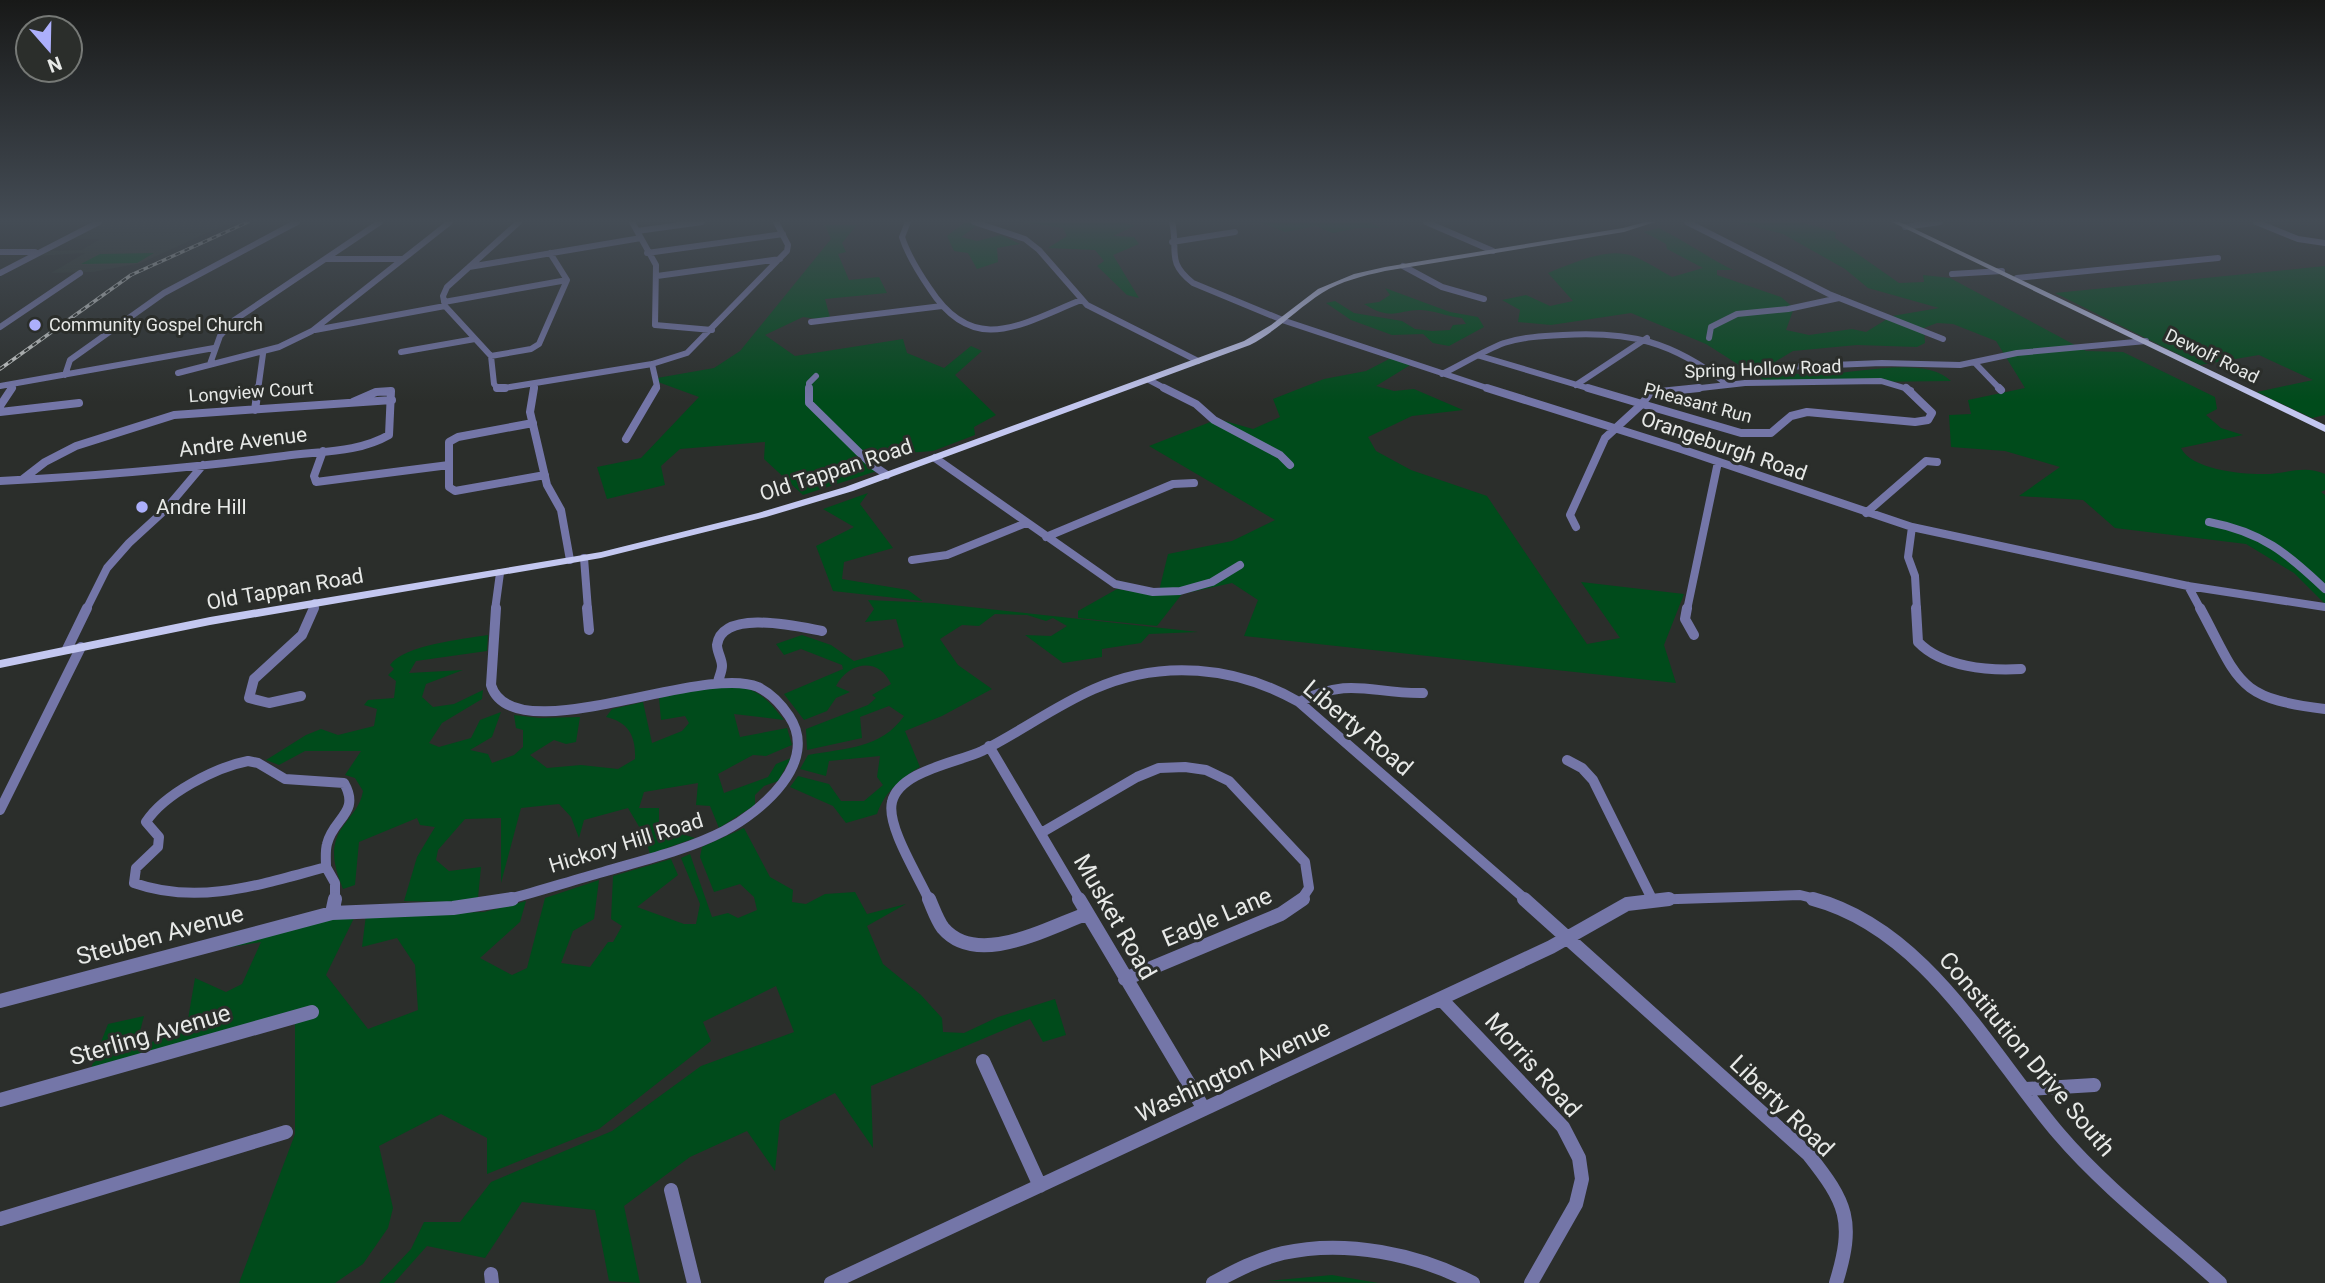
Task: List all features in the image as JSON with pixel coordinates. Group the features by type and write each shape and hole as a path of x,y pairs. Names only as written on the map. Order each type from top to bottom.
{"main road":[{"name":"Old Tappan Road","path":"0,664 81,646 315,603 584,558 792,507 935,458 1253,340 1285,321 1314,296 1340,282"},
{"name":"Dewolf Road","path":"2025,282 2325,429"}],"street":[{"path":"0,327 67,282"},
{"path":"65,375 70,360 148,304 185,282"},
{"path":"211,364 214,348 226,328 292,282"},
{"path":"178,373 263,354 312,331 373,282"},
{"path":"452,282 446,287 445,304 491,356 495,387 503,389 652,364 687,353 758,282"},
{"path":"312,331 557,282"},
{"path":"491,356 531,349 539,344 566,282"},
{"path":"657,282 654,324 668,328 712,330"},
{"path":"927,282 942,306 968,327 990,330 1081,300"},
{"path":"1065,282 1081,300 1106,317 1198,361"},
{"name":"Orangeburgh Road","path":"1191,282 1285,321 1912,527 2188,586 2325,607"},
{"path":"1434,282 1467,297 1484,299"},
{"path":"1808,282 1840,298 1943,339"},
{"path":"1709,338 1711,327 1729,317 1840,298"},
{"path":"811,321 942,306"},
{"path":"1442,374 1507,342 1602,332 1647,338 1694,359 1727,384"},
{"path":"1576,385 1647,338"},
{"path":"401,352 475,339"},
{"path":"1783,367 1975,363 2030,352 2146,341"},
{"path":"0,386 214,348"},
{"path":"255,410 263,354"},
{"name":"Pheasant Run","path":"1479,356 1733,432 1758,435 1775,431 1791,416 1807,412 1923,421 1932,415 1923,402"},
{"path":"1975,363 2001,390"},
{"path":"626,439 657,386 652,364"},
{"path":"816,376 809,383 809,402 872,464 887,475"},
{"path":"1149,380 1196,404 1214,420 1280,455 1290,465"},
{"name":"Spring Hollow Road","path":"1612,427 1641,405 1645,395 1657,391 1727,384 1881,381 1910,389 1923,402"},
{"path":"0,409 14,384"},
{"path":"535,384 530,404 533,423 547,485 561,510 570,560"},
{"name":"Longview Court","path":"22,480 66,451 157,419 183,414 392,400 390,432 385,438 367,444 323,451"},
{"path":"0,409 79,403"},
{"path":"533,423 453,439 447,445 449,487 455,491 545,475"},
{"path":"1576,527 1570,515 1612,427"},
{"name":"Andre Avenue","path":"0,481 203,465 323,451 314,476 316,482 449,465"},
{"path":"935,458 1110,582 1126,588 1168,592 1212,582 1240,565"},
{"path":"1866,513 1926,461 1937,461"},
{"path":"1694,635 1685,619 1718,462"},
{"path":"67,649 107,568 129,543 166,510 203,465"},
{"path":"1046,537 1173,484 1194,483"},
{"path":"2209,522 2248,532 2281,547 2325,589"},
{"path":"912,560 947,555 1026,523"},
{"path":"1912,527 1908,557 1915,576 1917,642 1922,648 1941,657 2005,671 2021,669"},
{"path":"584,558 589,630"},
{"name":"Hickory Hill Road","path":"332,913 364,908 472,907 688,846 726,831 753,813 788,775 797,757 799,740 795,725 768,694 755,686 718,682 587,709 524,712 505,705 493,693 491,674 500,573"},
{"path":"2188,586 2240,682 2277,702 2325,709"},
{"path":"302,696 279,703 261,704 249,698 248,688 255,677 300,637 309,624 315,603"},
{"path":"718,682 722,665 717,646 721,636 733,628 750,622 770,621 822,631"},
{"path":"0,810 81,646"},
{"name":"Liberty Road","path":"1086,914 1007,943 978,947 957,940 942,927 894,825 890,810 893,795 903,783 919,774 961,760 1109,682 1138,674 1198,670 1230,673 1259,681 1299,702 1569,938 1808,1154 1830,1182 1847,1217 1848,1249 1836,1283"},
{"path":"1299,702 1317,691 1334,686 1352,686 1409,695 1423,693"},
{"name":"Musket Road","path":"989,746 1204,1110"},
{"path":"326,867 197,894 169,895 134,883 136,868 158,847 159,837 146,822 153,811 225,767 250,760 263,764 273,775 284,779 344,783 351,792 350,806 327,843 326,867 335,878 336,894 332,913"},
{"path":"1567,760 1582,768 1593,780 1652,899"},
{"name":"Eagle Lane","path":"1041,834 1137,777 1159,768 1185,767 1206,771 1229,781 1305,862 1310,875 1309,891 1300,903 1281,914 1125,979"},
{"name":"Constitution Drive South","path":"1652,899 1800,895 1830,904 1858,917 1891,939 1944,984 2059,1134 2090,1167 2220,1283"},
{"name":"Washington Avenue","path":"831,1283 1569,938 1626,904 1652,899"},
{"name":"Steuben Avenue","path":"0,1001 332,913"},
{"name":"Morris Road","path":"1441,999 1563,1127 1577,1153 1582,1179 1573,1209 1531,1283"},
{"name":"Sterling Avenue","path":"0,1100 312,1013"},
{"path":"983,1061 1040,1186"},
{"path":"2026,1089 2094,1085"},
{"path":"0,1219 286,1132"},
{"path":"671,1190 694,1283"},
{"path":"1213,1283 1241,1268 1293,1251 1348,1249 1411,1259 1473,1283"}],"green space":[{"path":"796,282 881,282 887,293 825,299 831,321 803,317 765,335 795,356 903,339 907,353 944,368 971,346 982,351 955,375 996,415 974,427 975,435 933,451 866,456 880,470 803,495 764,459 765,442 680,449 661,466 665,485 607,499 597,467 641,458 699,397 658,382 657,378 714,368 740,351"},
{"path":"1113,282 1129,282 1139,298 1127,295"},
{"path":"1556,282 1737,282 1781,297 1794,308 1786,330 1809,335 1852,329 1866,332 1892,316 1939,308 1868,288 1861,282 1957,282 2086,351 2123,352 2215,397 2217,409 2206,415 2221,428 2243,435 2181,448 2186,455 2216,469 2241,473 2269,474 2309,470 2325,474 2325,490 2321,492 2325,495 2325,604 2294,573 2246,544 2115,528 2083,500 2019,496 2060,467 2005,451 1951,447 1949,415 1971,414 1968,400 2025,388 1996,341 1953,324 1937,323 1924,328 1925,343 1917,347 1857,345 1793,351 1773,363 1795,373 1815,375 1878,368 1920,368 1937,372 1951,381 1772,383 1706,344 1631,313 1551,325 1518,322 1520,310 1502,300 1526,295 1550,306 1573,301"},
{"path":"2166,282 2325,282 2325,415 2312,418 2257,392 2313,380 2259,355 2200,365 2055,293"},
{"path":"1385,288 1450,312 1478,317 1484,327 1449,346 1433,343 1423,334 1392,335 1351,320 1326,303 1335,301 1354,313 1402,321 1415,329 1450,330 1453,325 1466,324 1462,318 1433,312 1419,310 1391,314 1364,304 1379,302 1390,295"},
{"path":"1393,357 1412,364 1376,386 1394,391 1414,389 1463,410 1412,416 1368,437 1376,451 1411,470 1487,496 1587,644 1620,638 1581,582 1684,594 1664,645 1676,683 1244,636 1258,600 1232,583 1182,594 1157,626 1078,618 1078,611 1117,589 1158,595 1168,554 1232,541 1275,520 1149,446 1218,419 1253,429 1280,417 1273,399 1324,379 1366,371"},
{"path":"868,493 860,504 893,548 844,562 842,579 908,590 923,601 833,591 816,546 854,527 823,509"},
{"path":"868,600 934,603 1198,632 1149,634 1141,643 1102,649 1102,657 1063,663 1025,635 1051,636 1067,626 1053,618 1046,621 1027,615 995,614 979,626 962,625 940,639 958,665 992,689 942,716 905,731 920,767 894,787 877,814 846,823 833,806 790,787 798,776 829,784 841,801 864,801 883,785 877,777 880,756 829,761 826,776 800,769 808,755 873,741 895,727 904,716 889,706 860,717 862,738 807,750 806,729 868,705 876,698 872,695 891,684 879,669 871,666 856,667 841,678 836,686 850,692 836,698 827,711 804,720 784,694 843,669 842,665 801,649 784,655 776,644 802,635 831,645 854,661 904,647 896,619 865,622 874,609"},
{"path":"488,635 487,651 416,661 409,673 463,670 426,684 422,697 433,707 454,704 483,690 482,699 442,723 429,743 439,747 471,738 480,720 501,712 492,737 470,750 488,754 492,763 514,755 523,747 523,730 516,728 514,715 539,718 580,717 576,742 566,744 554,740 530,755 547,768 581,765 618,769 635,759 635,751 632,737 626,727 606,717 612,709 643,702 652,743 682,731 689,723 685,716 661,720 659,698 708,688 734,686 761,695 784,720 734,714 740,737 787,728 792,745 766,756 753,755 718,774 724,793 768,777 776,764 791,758 778,781 764,786 755,795 755,805 719,828 710,806 696,805 698,783 644,792 639,808 659,808 659,827 695,838 650,854 644,835 628,808 584,820 579,838 571,817 559,804 521,808 501,883 501,818 465,819 438,850 436,860 449,871 481,867 478,898 458,902 404,901 417,857 435,827 420,825 417,818 359,842 355,885 343,889 335,864 334,848 339,833 362,797 363,791 355,778 345,775 361,751 305,751 279,765 266,760 306,735 321,729 338,735 374,726 377,709 364,705 368,700 394,698 396,681 388,675 394,669 390,665 407,652"},
{"path":"744,828 770,877 793,890 792,902 806,904 825,894 855,892 867,914 906,904 867,926 883,964 921,995 942,1018 943,1032 964,1033 998,1017 1055,999 1066,1035 1043,1042 1030,1019 871,1086 873,1148 835,1093 780,1121 775,1171 747,1131 690,1157 624,1206 640,1283 609,1281 595,1210 522,1202 485,1258 427,1246 394,1283 379,1283 411,1249 424,1222 460,1222 491,1182 612,1131 701,1066 794,1032 776,986 703,1022 711,1041 599,1129 487,1174 487,1138 441,1114 379,1146 393,1208 388,1228 363,1264 335,1283 239,1283 295,1134 295,1013 91,1068 108,1024 144,1016 136,1047 186,1031 195,978 226,992 242,984 261,942 220,949 357,912 326,975 368,1029 418,1010 415,965 397,938 362,947 366,915 484,912 526,901 520,922 480,958 512,975 527,968 545,898 599,880 594,919 573,931 561,963 590,967 608,942 613,942 622,926 611,919 613,876 671,859 678,875 637,907 684,924 696,924 700,904 681,858 690,854 712,917 728,913 738,918 757,910 754,897 740,884 714,892 700,857 702,847"},
{"path":"1332,1275 1378,1283 1267,1281"}],"railway":[{"path":"0,369 121,282"}],"place":[{"name":"Community Gospel Church","path":"35,325"},
{"name":"Andre Hill","path":"142,507"}]}
